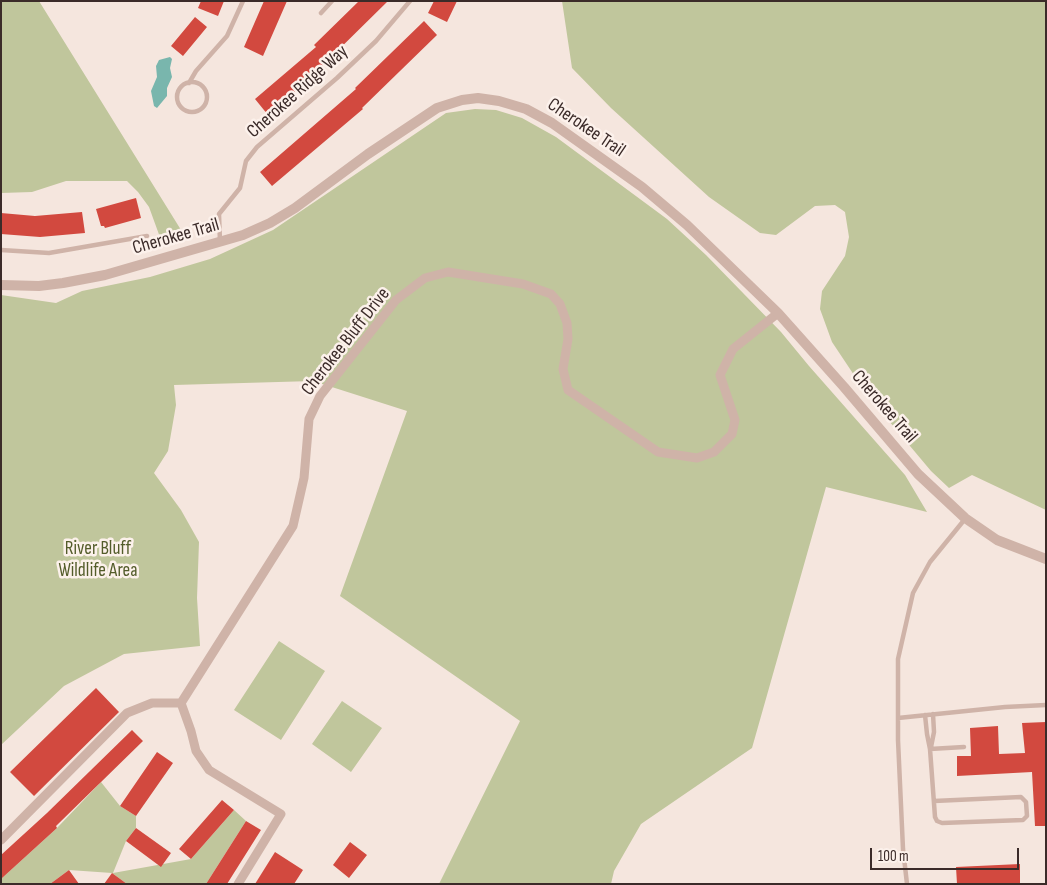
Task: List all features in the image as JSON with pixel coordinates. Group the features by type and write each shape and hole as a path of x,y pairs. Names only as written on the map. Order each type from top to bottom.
{"street":[{"name":"Cherokee Trail","path":"1,285 39,286 105,275 220,243 261,227 295,208 368,154 437,108 462,100 478,98 492,100 526,109 552,122 642,187 688,225 778,313 918,474 966,519 997,540 1046,559"},
{"name":"Cherokee Bluff Drive","path":"181,703 293,526 304,478 309,419 320,396 396,300 425,278 448,272 523,284 551,294 560,304 567,323 568,339 563,369 568,390 658,452 697,458 714,452 732,434 735,420 720,375 733,349 778,313"},
{"path":"1,840 127,713 152,703 181,703 196,751 209,770 281,814 238,884"}],"lane":[{"path":"189,83 194,82 203,87 207,96 205,105 192,112 184,109 178,101 181,88 189,83 196,71 227,36 243,1"},
{"path":"321,13 332,1"},
{"name":"Cherokee Ridge Way","path":"220,243 219,214 240,188 246,161 257,148 376,41 410,1"},
{"path":"1,250 49,253 147,236"},
{"path":"907,884 903,849 898,718 898,659 913,593 930,562 966,519"},
{"path":"898,718 1005,707 1046,706"},
{"path":"930,749 934,732 933,714"},
{"path":"925,715 926,734 930,749 934,816 937,821 942,823 1023,820 1027,816 1026,802 1021,797 934,801"},
{"path":"930,749 964,747"}],"green space":[{"path":"1,1 39,1 186,238 168,246 161,240 149,207 127,181 66,181 32,192 1,193"},
{"path":"562,1 1046,1 1046,510 972,475 949,488 931,471 868,396 832,342 820,309 822,291 845,256 849,237 845,212 835,205 815,206 776,235 760,233 709,197 611,108 572,68"},
{"name":"River Bluff Wildlife Area","path":"475,109 496,110 522,118 556,137 667,219 706,255 781,332 905,475 927,512 826,487 752,748 641,824 614,871 611,884 439,884 520,721 340,596 407,411 313,381 174,385 176,405 168,451 154,473 181,510 199,542 197,598 200,646 124,654 64,686 1,745 1,295 56,303 82,291 150,277 210,259 273,230 446,113"},
{"path":"279,641 325,671 281,740 234,710"},
{"path":"342,701 382,728 351,772 312,744"},
{"path":"101,782 120,806 136,816 136,828 126,841 113,873 191,859 234,810 246,821 206,884 127,884 112,873 69,870 50,884 1,884 1,879 57,828"}],"water":[{"path":"170,57 172,59 170,68 172,77 167,88 167,96 157,108 154,106 151,91 157,77 156,66 159,60"}],"building":[{"path":"201,1 224,1 218,16 198,8"},
{"path":"264,1 287,1 263,56 244,47"},
{"path":"359,1 388,1 321,67 323,68 268,115 255,99 316,47 314,45"},
{"path":"434,1 457,1 447,22 428,13"},
{"path":"195,17 207,27 183,56 171,46"},
{"path":"424,21 437,35 363,109 272,186 260,172 356,89"},
{"path":"136,198 141,218 105,228 101,226 96,209"},
{"path":"82,212 85,233 40,237 1,234 1,213 35,216"},
{"path":"96,688 119,712 34,796 10,772"},
{"path":"1046,722 1046,826 1035,826 1032,772 957,776 957,756 971,756 970,728 998,726 999,754 1025,753 1022,723"},
{"path":"132,730 143,741 56,826 57,828 1,879 1,855"},
{"path":"157,752 173,763 136,816 120,806"},
{"path":"222,800 234,810 191,859 179,849"},
{"path":"246,821 261,830 227,884 206,884"},
{"path":"136,828 171,853 161,867 126,841"},
{"path":"350,842 367,855 349,878 333,865"},
{"path":"275,852 303,870 294,884 255,884"},
{"path":"1020,864 1020,884 957,884 956,867"},
{"path":"69,870 79,884 50,884"},
{"path":"112,873 127,884 104,884"}]}
